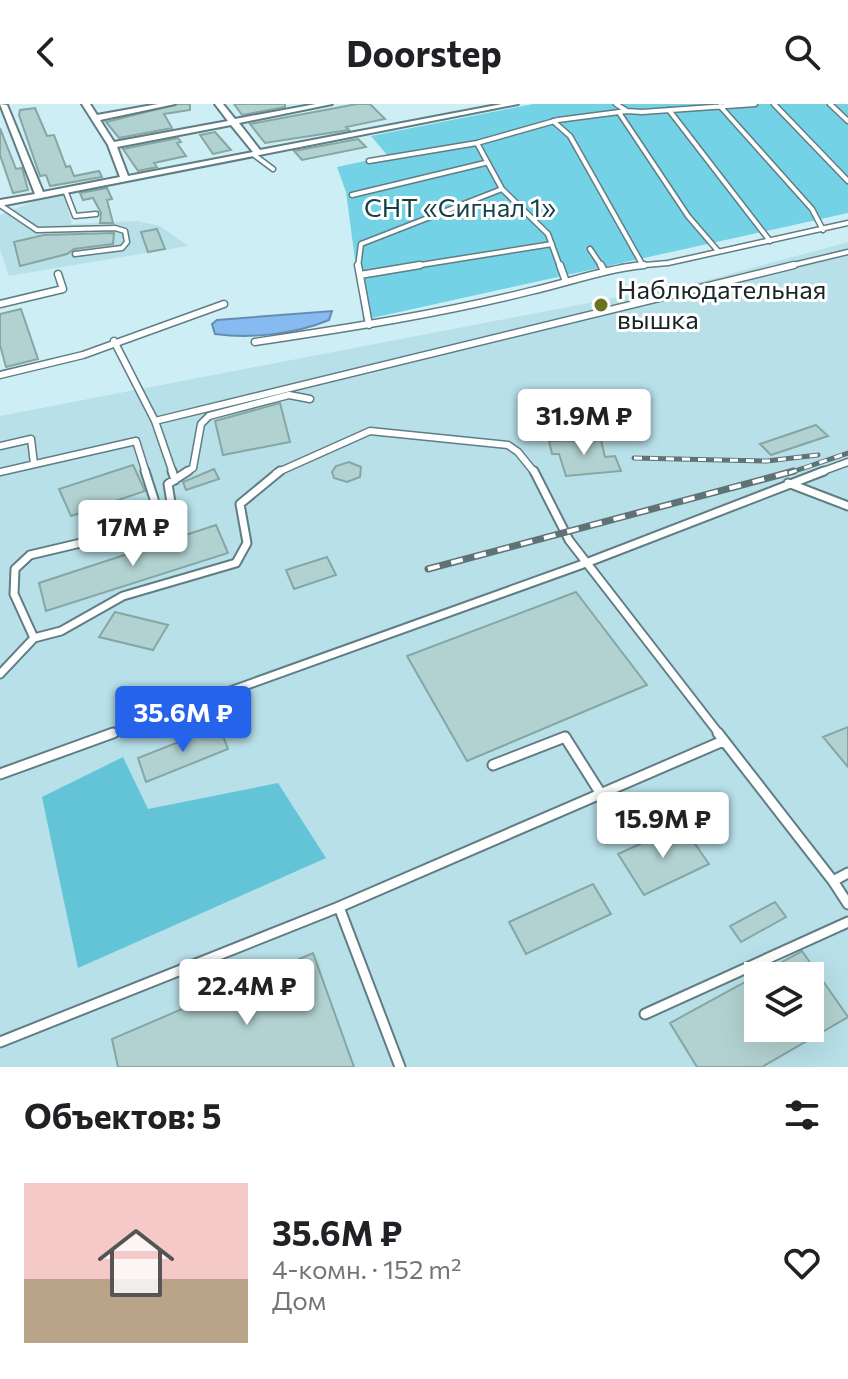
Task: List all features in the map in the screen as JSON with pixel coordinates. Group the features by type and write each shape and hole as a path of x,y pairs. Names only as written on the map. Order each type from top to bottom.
{"street":[{"path":"9,104 1,105 40,195"},
{"path":"86,104 112,145 125,179"},
{"path":"96,118 171,104"},
{"path":"219,104 255,154"},
{"path":"112,145 328,104"},
{"path":"439,104 452,116"},
{"path":"0,204 514,104"}],"lane":[{"path":"616,104 627,111"},
{"path":"369,161 477,143 553,121 627,111 755,104"},
{"path":"774,104 848,181"},
{"path":"830,104 848,121"},
{"path":"720,106 812,209 823,230"},
{"path":"669,110 770,241"},
{"path":"620,114 688,216 718,251"},
{"path":"553,121 570,136 642,264"},
{"path":"477,143 485,163 502,189 543,227 566,282"},
{"path":"255,154 273,169"},
{"path":"352,195 422,181 485,163"},
{"path":"369,325 360,275 361,244 502,189"},
{"path":"65,190 75,216 96,214"},
{"path":"0,204 37,230 115,228 125,231 127,242 122,248 75,254"},
{"path":"255,342 369,325 566,282 603,269 668,263 848,223"},
{"path":"360,275 552,244"},
{"path":"590,249 603,269"},
{"path":"155,421 848,252"},
{"path":"0,304 63,289 58,274"},
{"path":"0,375 83,355 114,341 224,304"},
{"path":"114,341 155,421 175,480"},
{"path":"34,638 14,594 15,569 30,555 102,538 173,515 168,484 193,468 201,424 209,416 289,395 310,399"},
{"path":"0,674 34,638 50,636 82,623 120,597 236,563 247,543 240,504 272,475 370,431 508,445 519,450 552,504 563,531 586,563 848,904"},
{"path":"0,446 31,439 34,464"},
{"path":"0,472 136,441 154,499"},
{"path":"0,774 586,563 848,462"},
{"path":"788,483 848,506"},
{"path":"493,765 565,737 601,794"},
{"path":"0,1042 339,907 723,741"},
{"path":"833,881 848,873"},
{"path":"339,907 400,1067"},
{"path":"645,1014 848,922"}],"shaded area":[{"path":"64,195 72,224 137,221 160,226 188,246 9,276 0,250 0,215 35,201"},
{"path":"848,242 848,1067 0,1067 0,416 708,280"},
{"path":"332,311 329,320 273,334 215,334 212,324 217,320"},
{"path":"123,757 148,809 278,783 326,858 78,968 42,797"}],"green space":[{"name":"СНТ «Сигнал 1»","path":"533,104 848,104 848,213 363,320 346,192 337,167 388,156 371,136"}],"building":[{"path":"178,104 190,104 190,110 164,114 172,128 119,138 106,122"},
{"path":"234,104 285,104 285,107 242,115"},
{"path":"370,104 385,119 346,127 349,130 265,143 250,124"},
{"path":"35,108 47,136 54,135 66,167 70,166 74,176 99,171 102,177 50,186 46,175 40,176 19,115 20,110"},
{"path":"0,128 16,169 22,168 28,190 13,193 0,155"},
{"path":"215,132 231,150 213,154 200,135"},
{"path":"178,138 181,142 177,143 186,156 154,163 157,167 138,171 123,149"},
{"path":"358,139 366,147 302,160 294,151"},
{"path":"107,188 112,199 107,200 113,223 100,223 101,213 93,198 83,200 80,193"},
{"path":"157,229 165,249 148,252 141,232"},
{"path":"114,233 113,244 74,249 67,254 20,266 14,242 44,235"},
{"path":"21,309 38,359 6,367 0,345 0,314"},
{"path":"280,403 290,442 223,455 215,421"},
{"path":"816,425 828,436 771,455 760,444"},
{"path":"601,440 605,457 615,456 621,471 566,476 559,454 552,454 549,441"},
{"path":"349,462 361,467 360,477 347,482 334,478 332,472 336,466"},
{"path":"133,465 145,491 71,516 59,489"},
{"path":"214,469 219,479 186,490 183,482"},
{"path":"216,525 228,553 46,611 39,583"},
{"path":"327,557 336,575 294,589 286,570"},
{"path":"576,592 647,685 467,761 407,656"},
{"path":"115,612 168,625 153,650 99,637"},
{"path":"219,726 228,749 146,782 138,758"},
{"path":"848,727 848,767 823,737"},
{"path":"682,825 709,864 644,895 618,854"},
{"path":"593,884 611,914 526,954 509,922"},
{"path":"775,902 786,917 741,942 730,926"},
{"path":"802,951 810,962 782,962"},
{"path":"313,953 354,1067 118,1067 112,1039"},
{"path":"744,983 744,1042 805,1042 762,1067 697,1067 670,1023"},
{"path":"824,983 848,1017 824,1031"}],"railway":[{"path":"789,473 848,453"},
{"path":"634,458 767,461 818,455"},
{"path":"428,569 794,471"}],"place":[{"name":"Наблюдательная вышка","path":"601,305"}]}
